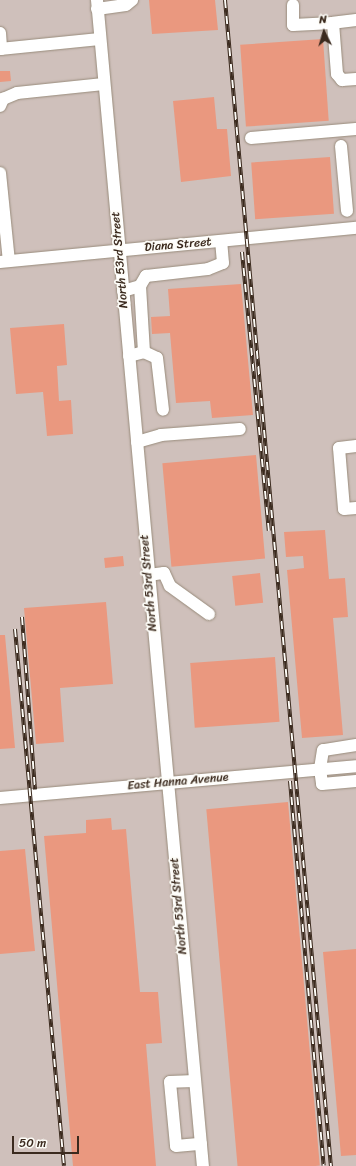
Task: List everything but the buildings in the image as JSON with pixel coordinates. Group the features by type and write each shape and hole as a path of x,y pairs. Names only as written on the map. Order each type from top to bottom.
{"street":[{"path":"97,4 126,5 132,0"},
{"name":"North 53rd Street","path":"97,4 203,1166"},
{"path":"293,5 293,26 356,20"},
{"path":"333,23 337,74 342,80 356,79"},
{"path":"0,33 1,49 100,39"},
{"path":"0,106 3,99 17,93 104,84"},
{"path":"251,138 356,129"},
{"path":"341,146 351,189 347,211"},
{"path":"0,174 4,261"},
{"name":"Diana Street","path":"4,261 356,228"},
{"path":"144,352 140,286 146,276 208,269 223,263 221,241"},
{"path":"123,291 140,286"},
{"path":"129,356 144,352 157,358 163,410"},
{"path":"137,442 161,435 240,429"},
{"path":"356,446 338,448 344,509 356,508"},
{"path":"149,575 164,574 170,586 210,614"},
{"path":"356,745 323,750 320,769 322,784 356,781"},
{"name":"East Hanna Avenue","path":"0,798 356,766"},
{"path":"195,1081 170,1082 176,1146 201,1144"}],"shaded area":[{"path":"0,0 356,0 356,1166 0,1166"}],"railway":[{"path":"225,0 331,1166"},
{"path":"242,252 269,531"},
{"path":"22,617 35,790"},
{"path":"15,629 64,1166"},
{"path":"290,781 324,1166"}]}
